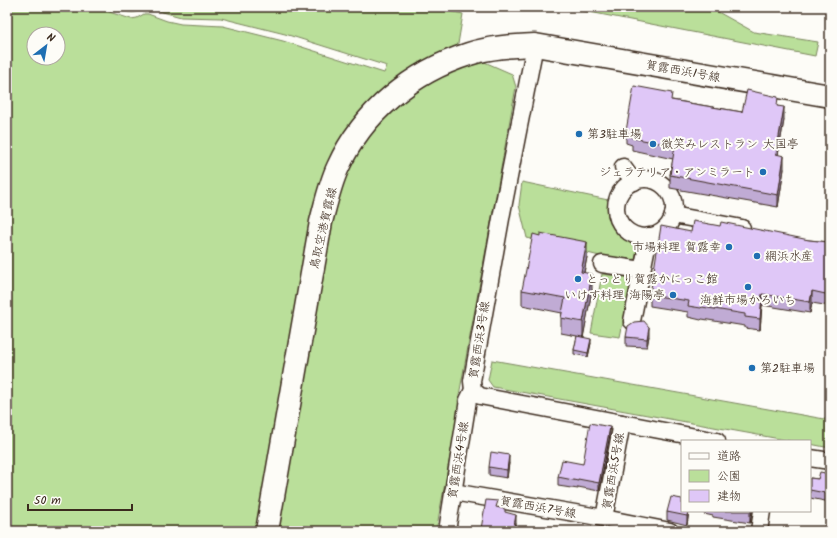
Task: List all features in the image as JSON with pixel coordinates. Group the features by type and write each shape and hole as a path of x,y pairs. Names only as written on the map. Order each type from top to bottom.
{"main road":[{"name":"賀露西浜1号線","path":"536,45 830,96"},
{"name":"鳥取空港賀露線","path":"268,531 322,222 331,185 348,149 357,134 385,102 407,85 434,68 451,60 476,52 511,46 536,45"}],"street":[{"name":"賀露西浜3号線","path":"536,45 500,220 472,381 473,390 480,396 712,440"},
{"path":"623,167 634,182"},
{"path":"648,179 658,182 666,188 671,196 674,205 673,215 669,224 663,231 649,236 635,235 627,231 621,224 617,215 616,206 618,197 623,189 634,182 648,179"},
{"path":"673,215 759,231"},
{"path":"632,321 649,236"},
{"path":"602,264 642,270"},
{"name":"賀露西浜4号線","path":"446,531 468,400 473,390"},
{"name":"賀露西浜5号線","path":"604,518 622,423"},
{"path":"811,458 830,461"},
{"name":"賀露西浜7号線","path":"453,492 670,531"},
{"path":"758,531 762,512"}],"green space":[{"path":"7,7 73,7 103,10 131,19 148,14 181,24 223,26 283,41 384,73 387,66 285,34 221,18 181,17 148,8 136,12 130,12 114,7 431,7 463,14 457,50 512,74 516,87 458,401 459,409 436,531 7,531"},
{"path":"575,7 709,7 754,32 818,42 815,56 574,9"},
{"path":"522,182 613,201 613,216 618,227 628,235 642,241 639,259 632,264 527,238 519,205"},
{"path":"602,274 632,278 620,337 591,333"},
{"path":"492,360 830,420 830,448 811,444 811,440 785,440 493,387 488,380"}],"building":[{"path":"634,86 672,93 671,100 742,112 747,90 778,97 777,106 784,107 776,154 784,156 778,195 670,175 675,146 632,138 633,132 626,131"},
{"path":"693,221 720,226 721,222 809,240 830,242 830,295 812,291 810,302 762,294 760,319 745,317 745,314 688,306 689,301 650,295 661,226 691,232"},
{"path":"540,233 587,242 581,272 592,274 583,322 561,318 565,298 522,290 533,234 540,236"},
{"path":"644,321 649,327 647,339 626,337 628,326 634,322"},
{"path":"577,336 591,339 588,353 574,350"},
{"path":"590,423 610,427 599,483 558,477 562,460 583,464"},
{"path":"491,452 509,455 507,470 489,467"},
{"path":"820,472 830,474 830,494 811,490 811,478 818,479"},
{"path":"671,497 681,499 681,512 688,512 687,516 667,512"},
{"path":"486,500 498,501 496,507 505,509 505,512 516,515 513,531 490,531 481,529"}],"place":[{"name":"第3駐車場","path":"579,134"},
{"name":"微笑みレストラン 大国亭","path":"653,144"},
{"name":"ジェラテリア・アンミラート","path":"763,172"},
{"name":"市場料理 賀露幸","path":"729,247"},
{"name":"網浜水産","path":"757,256"},
{"name":"とっとり賀露かにっこ館","path":"578,279"},
{"name":"海鮮市場かろいち","path":"748,287"},
{"name":"いけす料理 海陽亭","path":"673,295"},
{"name":"第2駐車場","path":"752,368"}]}
